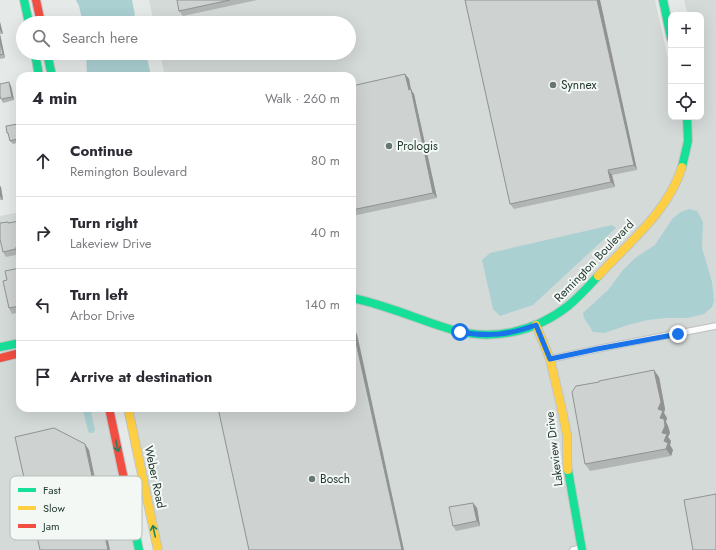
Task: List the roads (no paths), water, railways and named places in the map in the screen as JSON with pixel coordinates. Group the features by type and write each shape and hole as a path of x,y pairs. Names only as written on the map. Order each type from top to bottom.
{"street":[{"path":"24,0 27,16"},
{"path":"36,0 39,16"},
{"path":"662,0 668,25"},
{"path":"36,60 38,72"},
{"path":"49,60 51,72"},
{"name":"Remington Boulevard","path":"356,299 384,306 443,326 481,335 504,334 536,325 560,312 578,297 658,213 674,190 683,165 688,140 687,120"},
{"name":"Lakeview Drive","path":"536,325 550,359 567,435 569,475 582,549"},
{"path":"550,359 716,326"},
{"path":"0,347 16,343"},
{"path":"0,358 16,354"},
{"path":"110,412 123,476"},
{"name":"Weber Road","path":"129,412 158,550"},
{"path":"137,540 139,550"},
{"path":"573,550 582,549"}],"water":[{"path":"76,0 132,0 135,15 81,16"},
{"path":"86,60 148,60 150,72 87,72"},
{"path":"689,209 697,211 703,222 702,248 712,282 714,301 712,307 704,314 687,318 648,320 604,333 593,332 584,318 583,313 608,290 623,270 635,258 655,245 673,218 681,212"},
{"path":"612,225 616,228 533,305 500,316 493,309 482,260 490,253"},
{"path":"83,412 91,412 95,430 93,433 88,431"}],"place":[{"name":"Synnex","path":"553,85"},
{"name":"Prologis","path":"389,146"},
{"name":"Bosch","path":"312,479"}]}
